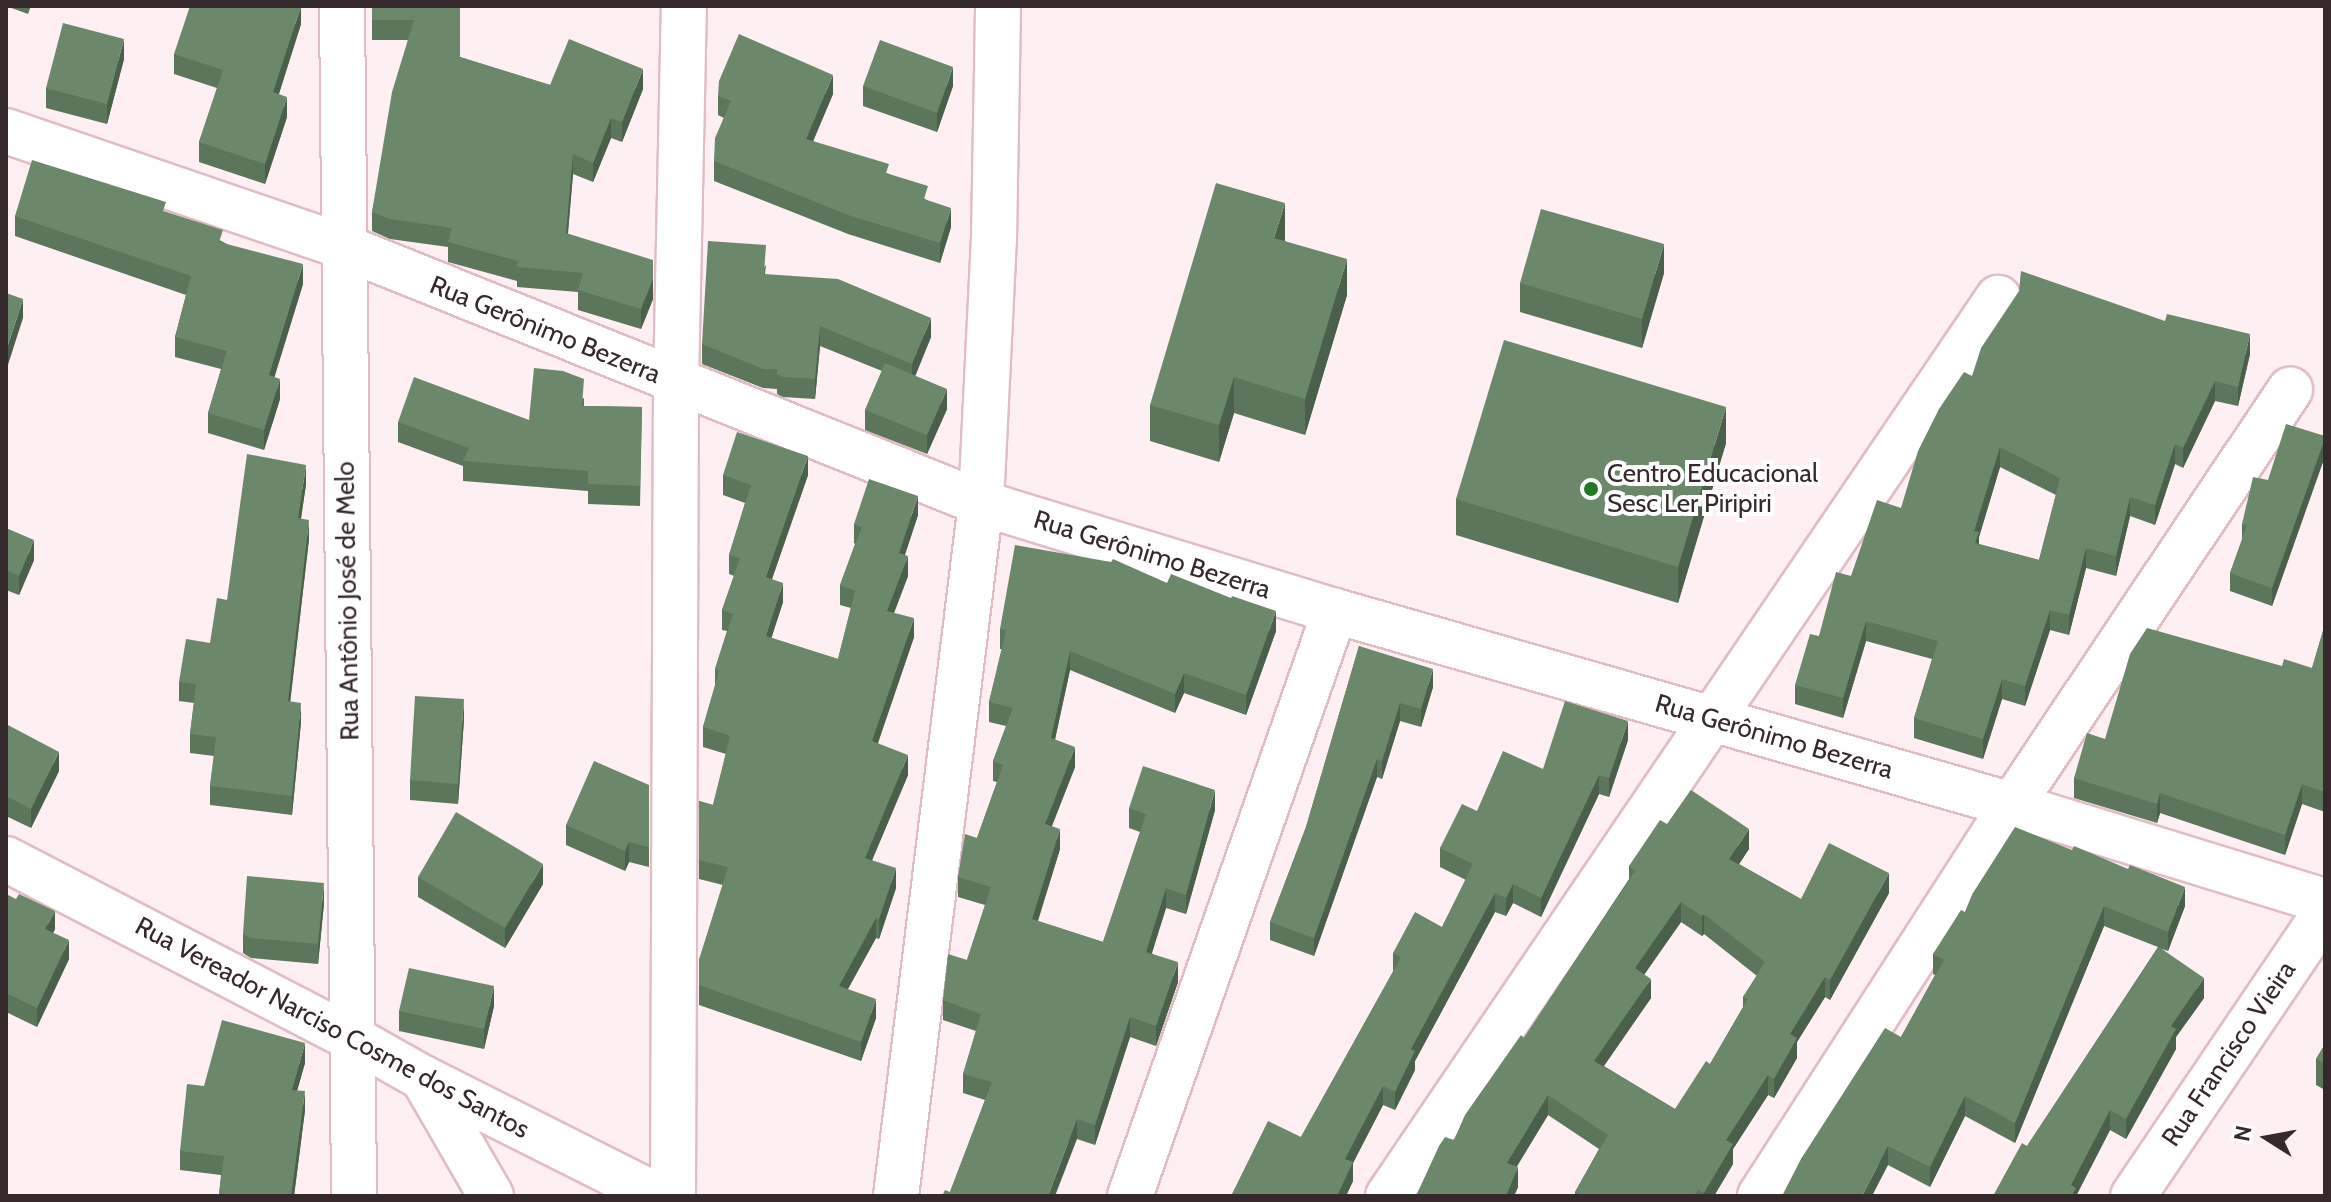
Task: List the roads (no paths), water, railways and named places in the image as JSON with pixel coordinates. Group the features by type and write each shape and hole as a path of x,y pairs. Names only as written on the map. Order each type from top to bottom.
{"street":[{"name":"Rua Antônio José de Melo","path":"342,6 354,1196"},
{"path":"673,1196 676,383 684,6"},
{"path":"896,1196 981,503 994,223 998,6"},
{"name":"Rua Gerônimo Bezerra","path":"6,131 344,247 981,503 1335,611 2012,805 2325,901"},
{"path":"1388,1196 1998,298"},
{"path":"1760,1196 2012,805 2290,390"},
{"path":"1130,1196 1335,611"},
{"name":"Rua Vereador Narciso Cosme dos Santos","path":"6,859 352,1038 423,1078 658,1196"},
{"name":"Rua Francisco Vieira","path":"2133,1196 2325,912"},
{"path":"423,1078 491,1196"}],"place":[{"name":"Centro Educacional Sesc Ler Piripiri","path":"1591,489"}]}
